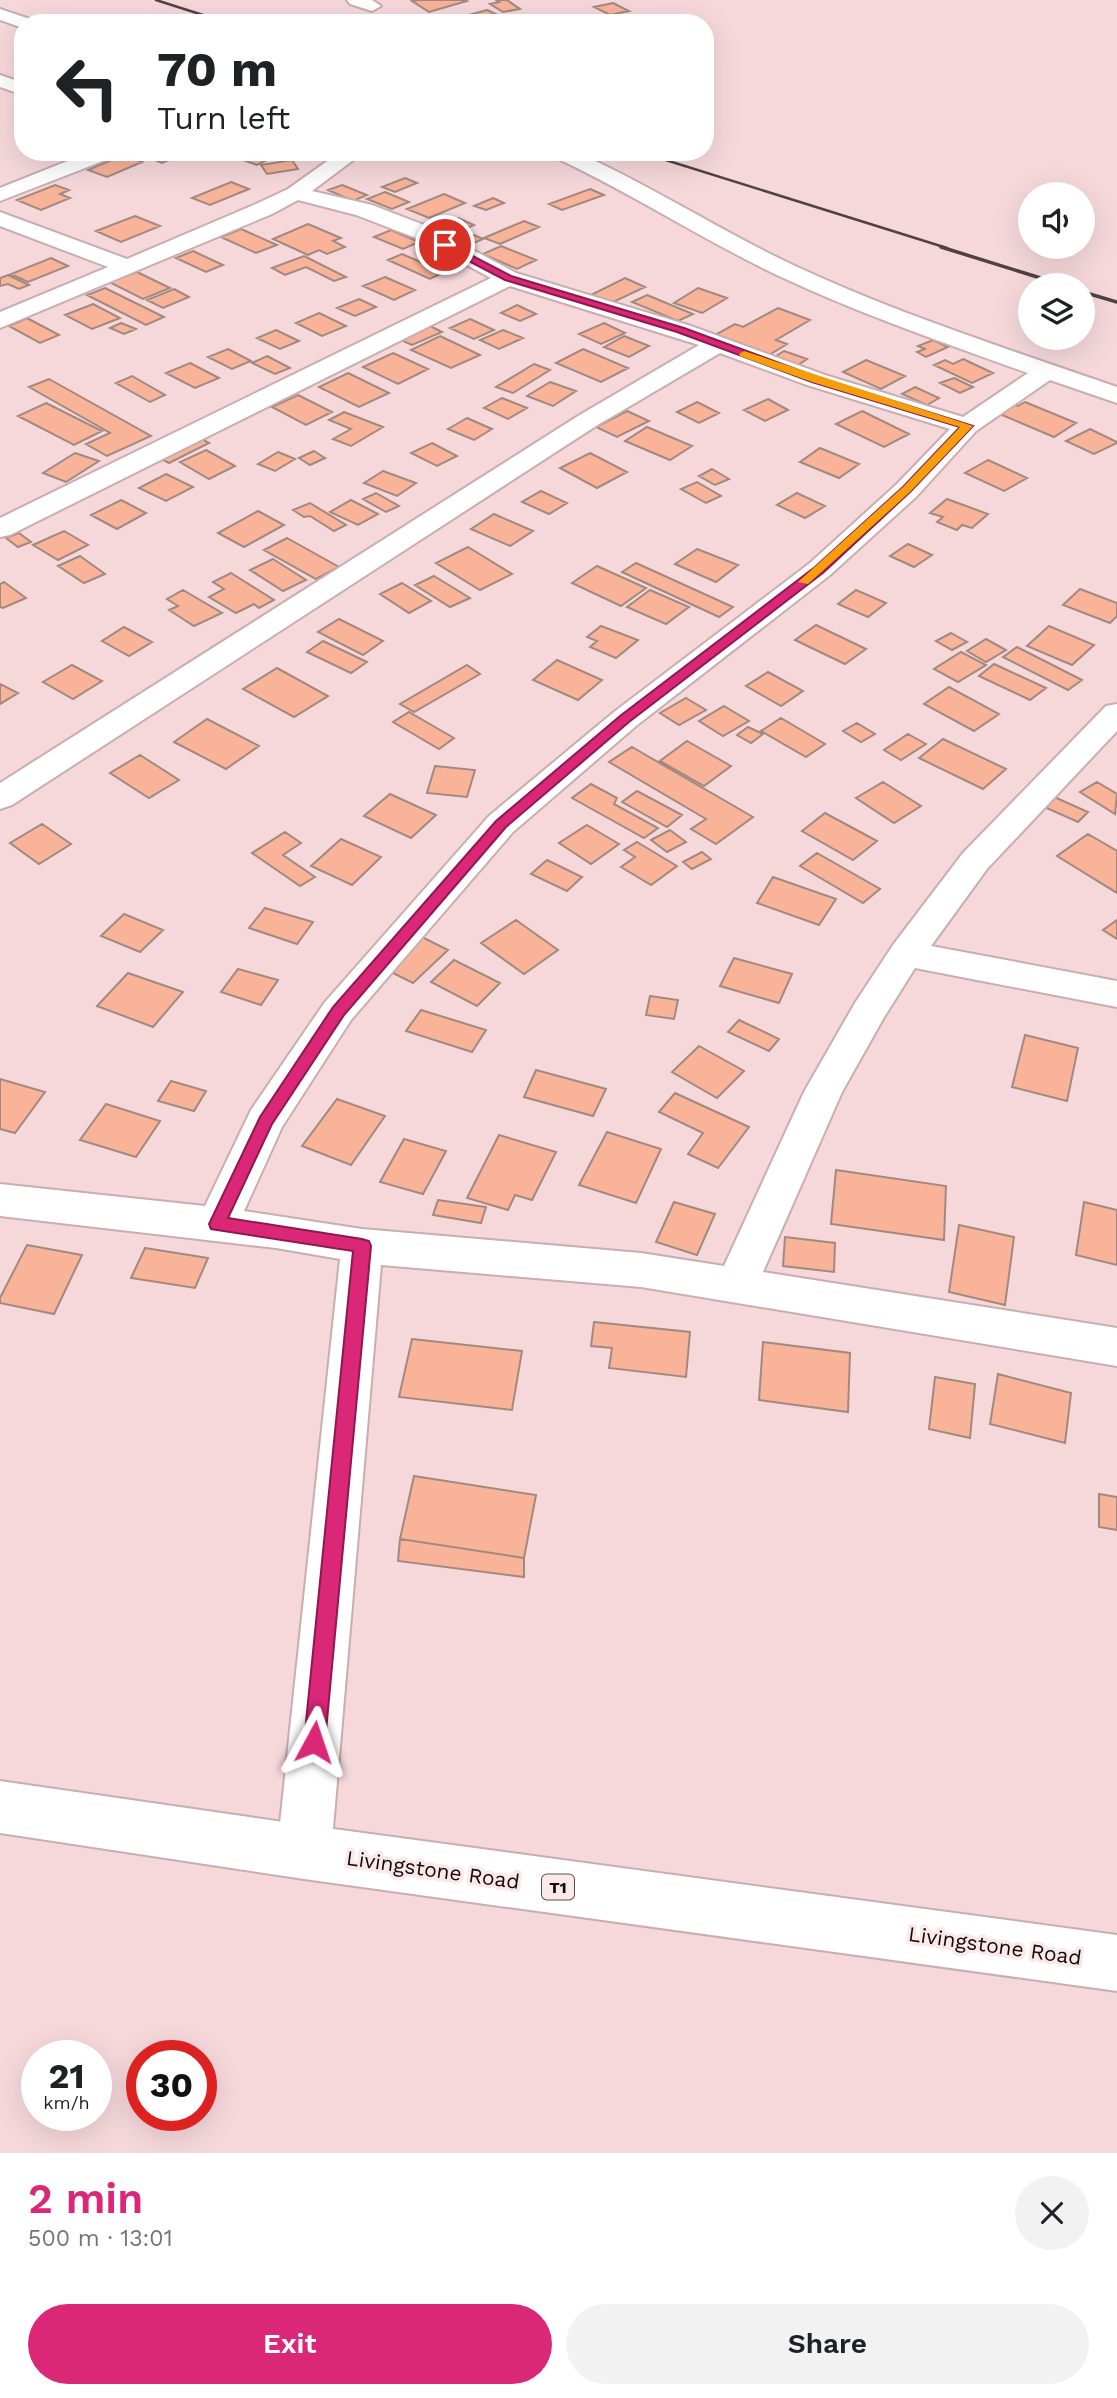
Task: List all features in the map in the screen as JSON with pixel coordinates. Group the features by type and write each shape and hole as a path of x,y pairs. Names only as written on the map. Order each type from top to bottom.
{"main road":[{"path":"0,195 86,161"},
{"path":"0,321 264,209 341,161"},
{"path":"580,161 741,249 802,277 851,298 1117,395"},
{"path":"295,192 364,210 424,233 508,278 680,330 816,380 967,426"},
{"path":"0,219 126,266"},
{"path":"0,529 109,472 300,382 508,278"},
{"path":"0,798 587,421 716,345"},
{"path":"217,1224 265,1121 338,1011 501,824 625,719 820,569 906,490 967,426 1047,371"},
{"path":"736,1286 823,1093 906,954 975,861 1117,713"},
{"path":"906,954 1117,993"},
{"path":"0,1199 276,1231 362,1246 641,1270 1117,1347"},
{"path":"304,1852 362,1246"},
{"name":"Livingstone Road","path":"0,1807 304,1852 1117,1963"}],"building":[{"path":"496,0 507,0 520,9 503,12 490,4 499,2"},
{"path":"412,1 467,1 429,12"},
{"path":"613,3 629,11 608,14 594,7"},
{"path":"487,10 496,14 472,14"},
{"path":"109,161 142,162 107,177 88,170"},
{"path":"246,161 265,161 257,165"},
{"path":"293,161 298,169 267,174 261,165"},
{"path":"405,178 417,183 395,192 382,187"},
{"path":"231,182 249,189 210,205 192,198"},
{"path":"55,185 69,190 60,194 70,198 41,210 17,200"},
{"path":"342,185 367,195 353,201 328,190"},
{"path":"590,189 604,195 562,210 549,204"},
{"path":"385,192 409,202 392,209 367,199"},
{"path":"444,194 465,203 429,218 407,209"},
{"path":"493,198 504,203 486,210 474,206"},
{"path":"135,216 160,226 121,242 96,231"},
{"path":"458,218 474,225 452,235 435,228"},
{"path":"524,221 539,227 500,244 484,238"},
{"path":"308,224 341,238 333,241 345,247 327,254 319,250 308,255 273,239"},
{"path":"241,229 277,245 256,253 221,237"},
{"path":"391,230 419,242 403,249 374,237"},
{"path":"474,235 483,239 467,246 457,242"},
{"path":"501,246 536,260 517,269 483,254"},
{"path":"193,251 223,265 206,272 176,258"},
{"path":"402,254 444,272 430,279 388,260"},
{"path":"304,256 346,277 334,281 306,267 285,275 272,268"},
{"path":"51,258 68,266 28,282 11,274"},
{"path":"137,272 170,288 143,299 109,282"},
{"path":"8,275 29,285 19,289 8,284 0,286 0,278"},
{"path":"385,277 415,290 394,300 363,286"},
{"path":"625,278 645,287 607,305 587,297"},
{"path":"105,288 164,317 146,325 87,295"},
{"path":"698,288 727,298 702,313 674,303"},
{"path":"174,289 189,297 163,308 147,300"},
{"path":"647,295 693,314 678,321 632,302"},
{"path":"359,299 376,307 355,316 337,308"},
{"path":"93,304 120,318 92,329 65,315"},
{"path":"517,305 536,314 520,321 501,313"},
{"path":"778,308 810,320 776,340 787,344 766,357 713,336 735,324 743,327"},
{"path":"319,313 346,326 322,336 296,323"},
{"path":"27,318 59,335 40,343 9,326"},
{"path":"470,319 494,330 474,339 450,328"},
{"path":"121,323 136,329 124,334 110,328"},
{"path":"604,323 625,333 601,344 579,334"},
{"path":"426,324 442,332 412,345 396,338"},
{"path":"276,330 299,341 280,349 257,338"},
{"path":"503,330 523,338 499,349 480,340"},
{"path":"440,336 480,355 451,368 411,350"},
{"path":"624,336 649,346 629,357 604,347"},
{"path":"933,340 948,347 926,357 917,352 925,349 918,346"},
{"path":"228,349 251,361 232,369 208,357"},
{"path":"583,349 628,368 601,382 556,363"},
{"path":"784,351 807,359 791,370 768,361"},
{"path":"393,353 428,369 398,384 363,367"},
{"path":"267,356 290,368 275,374 252,363"},
{"path":"963,359 993,373 972,383 934,365 945,360 953,364"},
{"path":"866,360 905,376 881,389 843,372"},
{"path":"190,363 219,378 195,388 166,373"},
{"path":"534,364 550,370 513,393 496,387"},
{"path":"348,373 389,393 359,407 319,387"},
{"path":"132,376 165,395 150,402 116,383"},
{"path":"954,378 973,387 960,393 940,383"},
{"path":"49,379 151,436 107,456 86,444 110,433 29,387"},
{"path":"550,382 576,391 553,406 527,396"},
{"path":"915,387 939,398 927,405 902,394"},
{"path":"298,395 332,412 306,425 272,407"},
{"path":"502,398 527,408 508,419 484,408"},
{"path":"768,399 788,410 765,421 744,410"},
{"path":"697,402 719,413 699,423 677,412"},
{"path":"1025,402 1076,423 1054,437 995,412 1011,403 1018,406"},
{"path":"46,403 102,431 74,445 18,416"},
{"path":"627,411 649,421 617,437 596,427"},
{"path":"862,411 909,434 884,447 836,424"},
{"path":"344,412 383,427 351,446 333,439 351,429 329,420"},
{"path":"467,418 492,429 474,440 448,429"},
{"path":"647,427 692,446 670,460 625,441"},
{"path":"1090,429 1117,443 1094,454 1066,441"},
{"path":"196,436 209,443 169,463 156,456"},
{"path":"432,443 457,456 437,466 411,453"},
{"path":"820,448 859,464 839,478 800,462"},
{"path":"206,450 235,466 209,479 180,462"},
{"path":"314,451 325,458 310,465 299,458"},
{"path":"278,452 295,459 275,471 258,464"},
{"path":"75,453 99,461 66,482 43,473"},
{"path":"590,453 627,472 597,488 560,468"},
{"path":"988,460 1027,478 1004,491 965,473"},
{"path":"712,469 729,479 715,485 699,476"},
{"path":"383,471 416,483 397,496 364,483"},
{"path":"166,474 193,487 166,501 139,488"},
{"path":"697,482 721,496 706,503 681,489"},
{"path":"541,491 567,503 549,514 522,502"},
{"path":"376,493 399,506 386,512 363,499"},
{"path":"797,493 825,506 805,518 777,505"},
{"path":"947,499 988,514 972,528 962,525 957,530 937,522 943,517 930,513"},
{"path":"121,500 146,513 117,529 91,515"},
{"path":"351,500 378,514 358,525 330,512"},
{"path":"310,503 346,525 334,531 310,516 304,517 293,510"},
{"path":"258,511 284,525 244,547 218,533"},
{"path":"494,514 533,531 510,546 471,529"},
{"path":"64,531 88,545 58,560 33,545"},
{"path":"19,533 31,542 18,547 6,538"},
{"path":"287,538 339,567 316,579 264,550"},
{"path":"908,544 932,555 914,567 890,556"},
{"path":"468,547 512,574 480,590 436,563"},
{"path":"697,549 738,565 716,582 675,564"},
{"path":"80,556 105,574 84,583 58,566"},
{"path":"273,559 306,580 283,591 250,570"},
{"path":"636,563 733,607 719,617 622,572"},
{"path":"597,566 646,588 621,606 572,583"},
{"path":"231,573 274,600 259,608 254,604 236,613 209,597 224,589 213,582"},
{"path":"434,576 470,598 450,607 415,585"},
{"path":"4,582 26,598 0,607 0,584"},
{"path":"402,583 431,601 409,613 380,594"},
{"path":"1080,589 1117,603 1117,616 1110,623 1063,605"},
{"path":"183,590 222,613 194,626 169,610 178,606 167,599"},
{"path":"650,590 689,607 666,624 627,607"},
{"path":"856,590 886,603 868,617 838,604"},
{"path":"339,619 383,641 363,655 318,632"},
{"path":"816,625 866,649 845,664 795,640"},
{"path":"601,626 638,640 616,658 590,647 597,641 587,637"},
{"path":"1049,626 1094,645 1072,665 1027,646"},
{"path":"124,627 152,642 129,656 102,641"},
{"path":"951,633 967,642 952,650 936,641"},
{"path":"986,639 1006,650 986,662 967,651"},
{"path":"323,641 367,662 351,673 307,652"},
{"path":"1017,647 1082,680 1068,690 1003,657"},
{"path":"961,652 986,665 958,682 934,669"},
{"path":"557,660 602,680 578,700 533,680"},
{"path":"994,664 1046,688 1030,700 979,676"},
{"path":"72,665 102,681 73,699 43,682"},
{"path":"467,665 480,674 414,712 400,704"},
{"path":"277,668 328,696 294,717 243,689"},
{"path":"768,672 803,691 781,706 746,686"},
{"path":"0,684 18,693 0,704"},
{"path":"949,687 999,714 974,731 924,704"},
{"path":"686,698 706,710 679,725 660,713"},
{"path":"724,706 749,721 723,736 699,721"},
{"path":"409,712 454,738 439,749 393,722"},
{"path":"781,718 825,744 806,757 761,731"},
{"path":"207,719 259,746 226,769 174,742"},
{"path":"857,723 875,734 861,742 843,731"},
{"path":"748,727 763,734 751,743 737,735"},
{"path":"908,734 926,744 901,760 884,750"},
{"path":"943,739 1006,769 983,789 919,758"},
{"path":"687,741 731,766 704,786 660,761"},
{"path":"632,747 753,817 716,844 691,829 706,819 609,762"},
{"path":"140,755 179,780 149,798 110,773"},
{"path":"435,766 475,770 467,797 427,793"},
{"path":"883,782 921,806 894,823 856,798"},
{"path":"1097,782 1117,794 1115,814 1080,792"},
{"path":"591,784 617,798 614,804 658,828 644,838 572,798"},
{"path":"637,791 682,815 667,827 622,802"},
{"path":"390,794 436,815 411,838 364,816"},
{"path":"1052,796 1088,812 1078,822 1042,806"},
{"path":"825,813 877,841 853,860 802,831"},
{"path":"42,824 71,844 39,864 10,843"},
{"path":"587,825 619,844 591,864 559,843"},
{"path":"670,830 686,842 667,852 651,840"},
{"path":"285,832 301,843 283,855 315,877 300,886 252,853"},
{"path":"1088,834 1117,851 1117,893 1057,856"},
{"path":"341,839 381,857 352,885 311,866"},
{"path":"637,842 677,866 651,885 621,867 635,857 624,850"},
{"path":"702,852 711,859 692,869 683,862"},
{"path":"817,853 880,889 863,903 800,866"},
{"path":"547,860 582,877 567,891 531,874"},
{"path":"773,877 836,899 819,925 757,903"},
{"path":"265,908 313,922 297,944 249,928"},
{"path":"124,914 163,930 140,952 101,936"},
{"path":"516,920 558,950 524,974 481,943"},
{"path":"1117,920 1117,939 1103,930"},
{"path":"418,935 448,950 413,983 383,968"},
{"path":"734,958 792,974 779,1003 720,986"},
{"path":"454,960 500,983 477,1006 431,982"},
{"path":"238,969 278,980 261,1005 221,992"},
{"path":"128,973 183,992 153,1027 97,1006"},
{"path":"650,996 678,1000 674,1019 646,1015"},
{"path":"421,1010 486,1030 472,1052 406,1031"},
{"path":"739,1020 779,1039 769,1051 728,1032"},
{"path":"1025,1035 1078,1048 1067,1101 1012,1087"},
{"path":"699,1046 744,1071 717,1098 672,1072"},
{"path":"536,1070 606,1089 593,1116 524,1097"},
{"path":"0,1079 45,1092 15,1133 0,1129"},
{"path":"171,1081 206,1091 194,1111 158,1101"},
{"path":"675,1093 749,1127 718,1168 688,1154 703,1133 659,1112"},
{"path":"337,1099 385,1116 351,1165 302,1146"},
{"path":"106,1104 160,1121 136,1157 80,1140"},
{"path":"607,1132 661,1149 636,1203 579,1185"},
{"path":"499,1135 556,1152 532,1200 515,1195 508,1210 467,1198"},
{"path":"404,1139 446,1151 423,1194 380,1182"},
{"path":"836,1170 946,1186 944,1240 831,1224"},
{"path":"438,1200 486,1207 481,1223 433,1215"},
{"path":"674,1202 715,1214 697,1255 656,1242"},
{"path":"1084,1202 1117,1210 1117,1265 1076,1255"},
{"path":"959,1225 1014,1237 1005,1305 949,1292"},
{"path":"785,1237 835,1243 834,1272 783,1266"},
{"path":"27,1245 82,1255 54,1314 0,1303 0,1298"},
{"path":"145,1248 208,1258 195,1288 131,1278"},
{"path":"594,1322 690,1332 686,1377 609,1368 612,1348 591,1346"},
{"path":"412,1339 522,1351 512,1410 399,1397"},
{"path":"763,1342 850,1353 848,1412 759,1400"},
{"path":"998,1374 1071,1393 1065,1443 990,1424"},
{"path":"935,1377 975,1384 970,1438 929,1429"},
{"path":"414,1476 536,1495 524,1558 524,1577 398,1561 400,1539"},
{"path":"414,1476 536,1495 524,1558 400,1539"},
{"path":"1099,1494 1117,1497 1117,1530 1099,1527"}],"railway":[{"path":"156,0 200,14"},
{"path":"669,161 947,248"},
{"path":"941,247 1024,273"},
{"path":"1095,296 1117,302"}],"slow traffic":[{"path":"744,354 816,380 967,426 906,490 803,582"}],"route":[{"path":"314,1742 362,1246 217,1224 265,1121 338,1011 501,824 625,719 820,569 906,490 967,426 816,380 680,330 508,278 445,245"}]}
